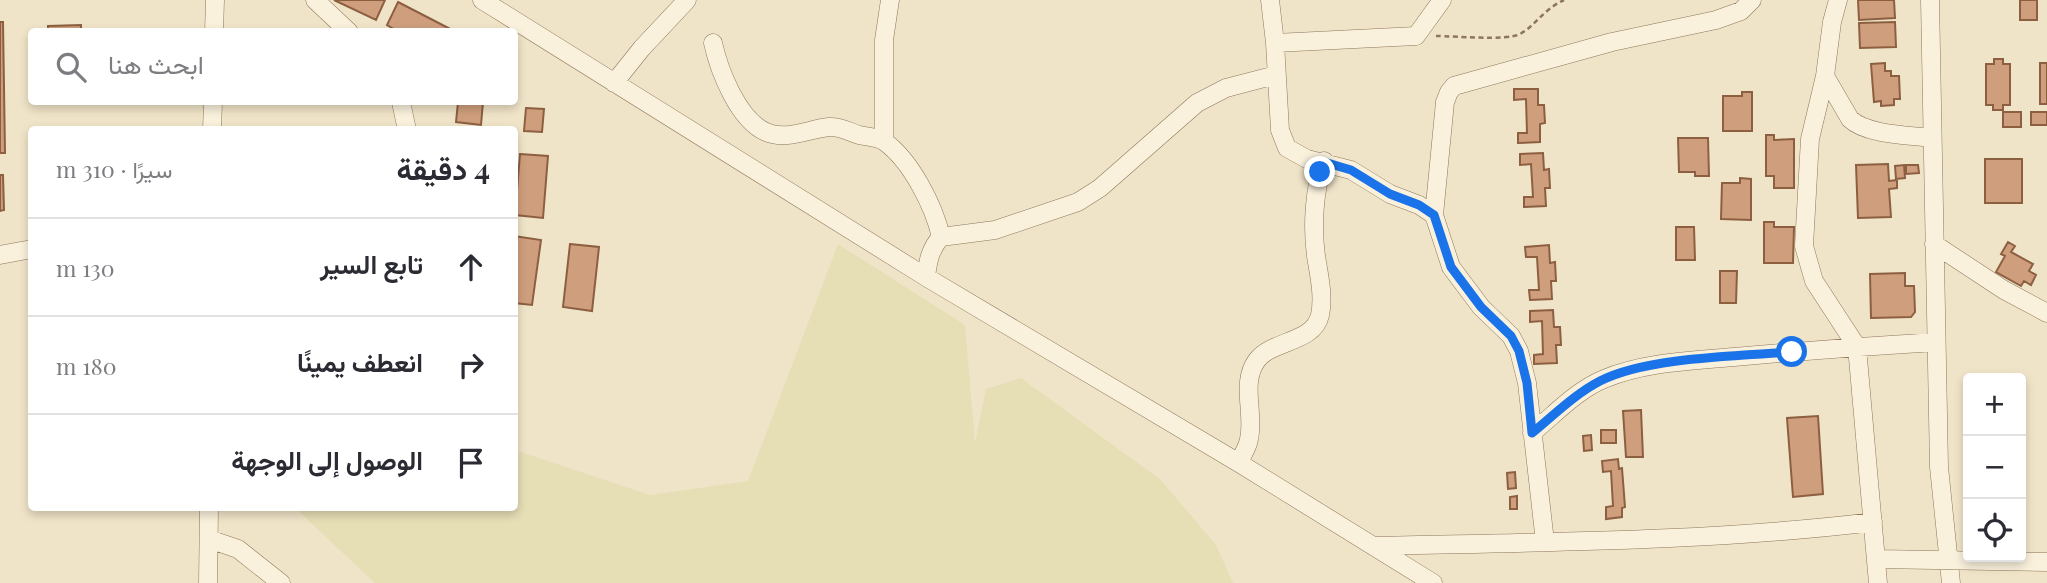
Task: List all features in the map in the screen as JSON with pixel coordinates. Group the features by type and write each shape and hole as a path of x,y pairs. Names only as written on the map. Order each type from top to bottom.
{"street":[{"path":"214,28 215,0"},
{"path":"316,0 345,28"},
{"path":"482,0 926,277 1239,463 1433,583"},
{"path":"614,83 687,0"},
{"path":"884,141 884,40 890,0"},
{"path":"1270,0 1280,130 1287,148 1307,159 1351,170 1390,194 1419,205 1434,215"},
{"path":"1275,43 1416,36 1442,0"},
{"path":"1545,542 1527,383 1519,351 1511,336 1481,307 1451,267 1434,215 1445,102 1454,86 1612,42 1716,20 1741,11 1752,0"},
{"path":"1838,0 1832,22 1825,76 1810,139 1804,246 1814,281 1857,347 1878,583"},
{"path":"1930,0 1940,477 1951,583"},
{"path":"713,43 717,63 742,111 765,132 789,135 837,127 884,141 903,161 922,189 937,220 941,237"},
{"path":"926,277 934,244 941,237 995,230 1078,202 1100,188 1197,103 1226,88 1276,75"},
{"path":"1825,76 1855,124 1870,130 1932,138"},
{"path":"212,126 213,105"},
{"path":"402,105 406,126"},
{"path":"1239,463 1249,439 1250,379 1254,365 1260,356 1295,340 1319,320 1321,284 1316,253 1315,201 1324,162"},
{"path":"1934,244 1994,284 2047,313"},
{"path":"0,255 28,250"},
{"path":"1532,433 1575,397 1601,380 1630,370 1673,362 1936,342"},
{"path":"208,583 209,511"},
{"path":"1372,546 1726,536 1792,532 1872,522"},
{"path":"209,539 238,549 281,583"},
{"path":"1877,559 2047,562"}],"path":[{"path":"1416,36 1498,37 1519,34 1554,4 1564,0"}],"shaded area":[{"path":"838,244 965,325 975,443 986,389 1021,378 1161,480 1216,545 1233,583 375,583 298,511 518,511 518,451 650,495 748,481"}],"building":[{"path":"334,0 385,0 376,20"},
{"path":"1858,0 1894,0 1895,18 1859,20"},
{"path":"2020,0 2037,0 2037,20 2020,20"},
{"path":"398,2 448,28 392,28 387,25"},
{"path":"0,22 3,22 5,153 0,153"},
{"path":"1895,22 1896,47 1860,48 1859,23"},
{"path":"81,25 81,28 48,28"},
{"path":"1994,59 2003,59 2003,64 2010,64 2010,105 2003,105 2003,110 1993,110 1993,105 1986,105 1986,64 1994,64"},
{"path":"1885,63 1885,71 1891,71 1891,76 1899,76 1900,99 1894,99 1894,105 1881,106 1881,101 1874,102 1871,64"},
{"path":"2040,63 2047,63 2047,104 2040,104"},
{"path":"1514,89 1538,89 1538,105 1544,105 1545,123 1540,124 1540,142 1518,143 1518,133 1527,133 1526,99 1514,100"},
{"path":"1742,92 1752,92 1752,131 1723,131 1723,96 1742,96"},
{"path":"458,105 483,105 481,125 456,122"},
{"path":"526,108 544,109 542,132 524,131"},
{"path":"2003,112 2021,112 2021,127 2003,127"},
{"path":"2031,112 2047,112 2047,125 2031,125"},
{"path":"1766,135 1774,135 1774,140 1794,139 1794,188 1774,188 1774,176 1766,176"},
{"path":"1678,138 1708,138 1709,176 1695,176 1695,172 1679,172"},
{"path":"1543,153 1544,170 1549,169 1550,188 1545,188 1546,206 1524,207 1524,197 1533,197 1531,164 1520,165 1520,154"},
{"path":"520,154 548,156 543,218 518,215"},
{"path":"1985,159 2022,159 2022,203 1985,203"},
{"path":"1888,164 1889,181 1897,180 1897,188 1889,189 1891,217 1858,218 1856,165"},
{"path":"1904,165 1905,178 1896,179 1895,166"},
{"path":"1906,165 1918,165 1919,173 1906,174"},
{"path":"0,175 3,175 4,210 0,211"},
{"path":"1740,178 1751,179 1751,220 1721,219 1722,183 1740,183"},
{"path":"1764,222 1774,222 1774,227 1794,227 1793,263 1764,263"},
{"path":"1676,227 1694,227 1695,260 1676,260"},
{"path":"518,237 541,240 532,305 518,303"},
{"path":"2008,242 2015,246 2011,252 2033,264 2029,271 2036,275 2031,285 2024,281 2021,286 1996,272 2005,256 2001,254"},
{"path":"570,244 599,247 592,311 563,307"},
{"path":"1549,245 1550,263 1555,262 1556,281 1551,281 1552,299 1530,300 1529,290 1539,290 1537,257 1526,257 1525,247"},
{"path":"1720,271 1737,271 1736,303 1720,303"},
{"path":"1905,273 1905,286 1914,286 1915,312 1911,317 1871,318 1870,274"},
{"path":"1553,310 1554,327 1560,327 1561,345 1556,345 1557,363 1534,364 1534,355 1543,354 1542,321 1530,322 1530,311"},
{"path":"1641,410 1643,457 1626,457 1623,411"},
{"path":"1818,416 1823,494 1793,497 1787,418"},
{"path":"1601,430 1616,430 1616,443 1601,443"},
{"path":"1591,435 1592,450 1584,451 1583,436"},
{"path":"1618,459 1619,469 1622,468 1625,507 1622,508 1622,517 1606,519 1606,507 1613,506 1611,471 1603,472 1602,461"},
{"path":"1515,472 1516,488 1508,489 1507,473"},
{"path":"1517,496 1517,509 1510,509 1510,497"}],"route":[{"path":"1320,172 1324,162 1351,170 1390,194 1419,205 1434,215 1451,267 1481,307 1511,336 1519,351 1527,383 1532,433 1575,397 1601,380 1630,370 1673,362 1792,352"}]}
